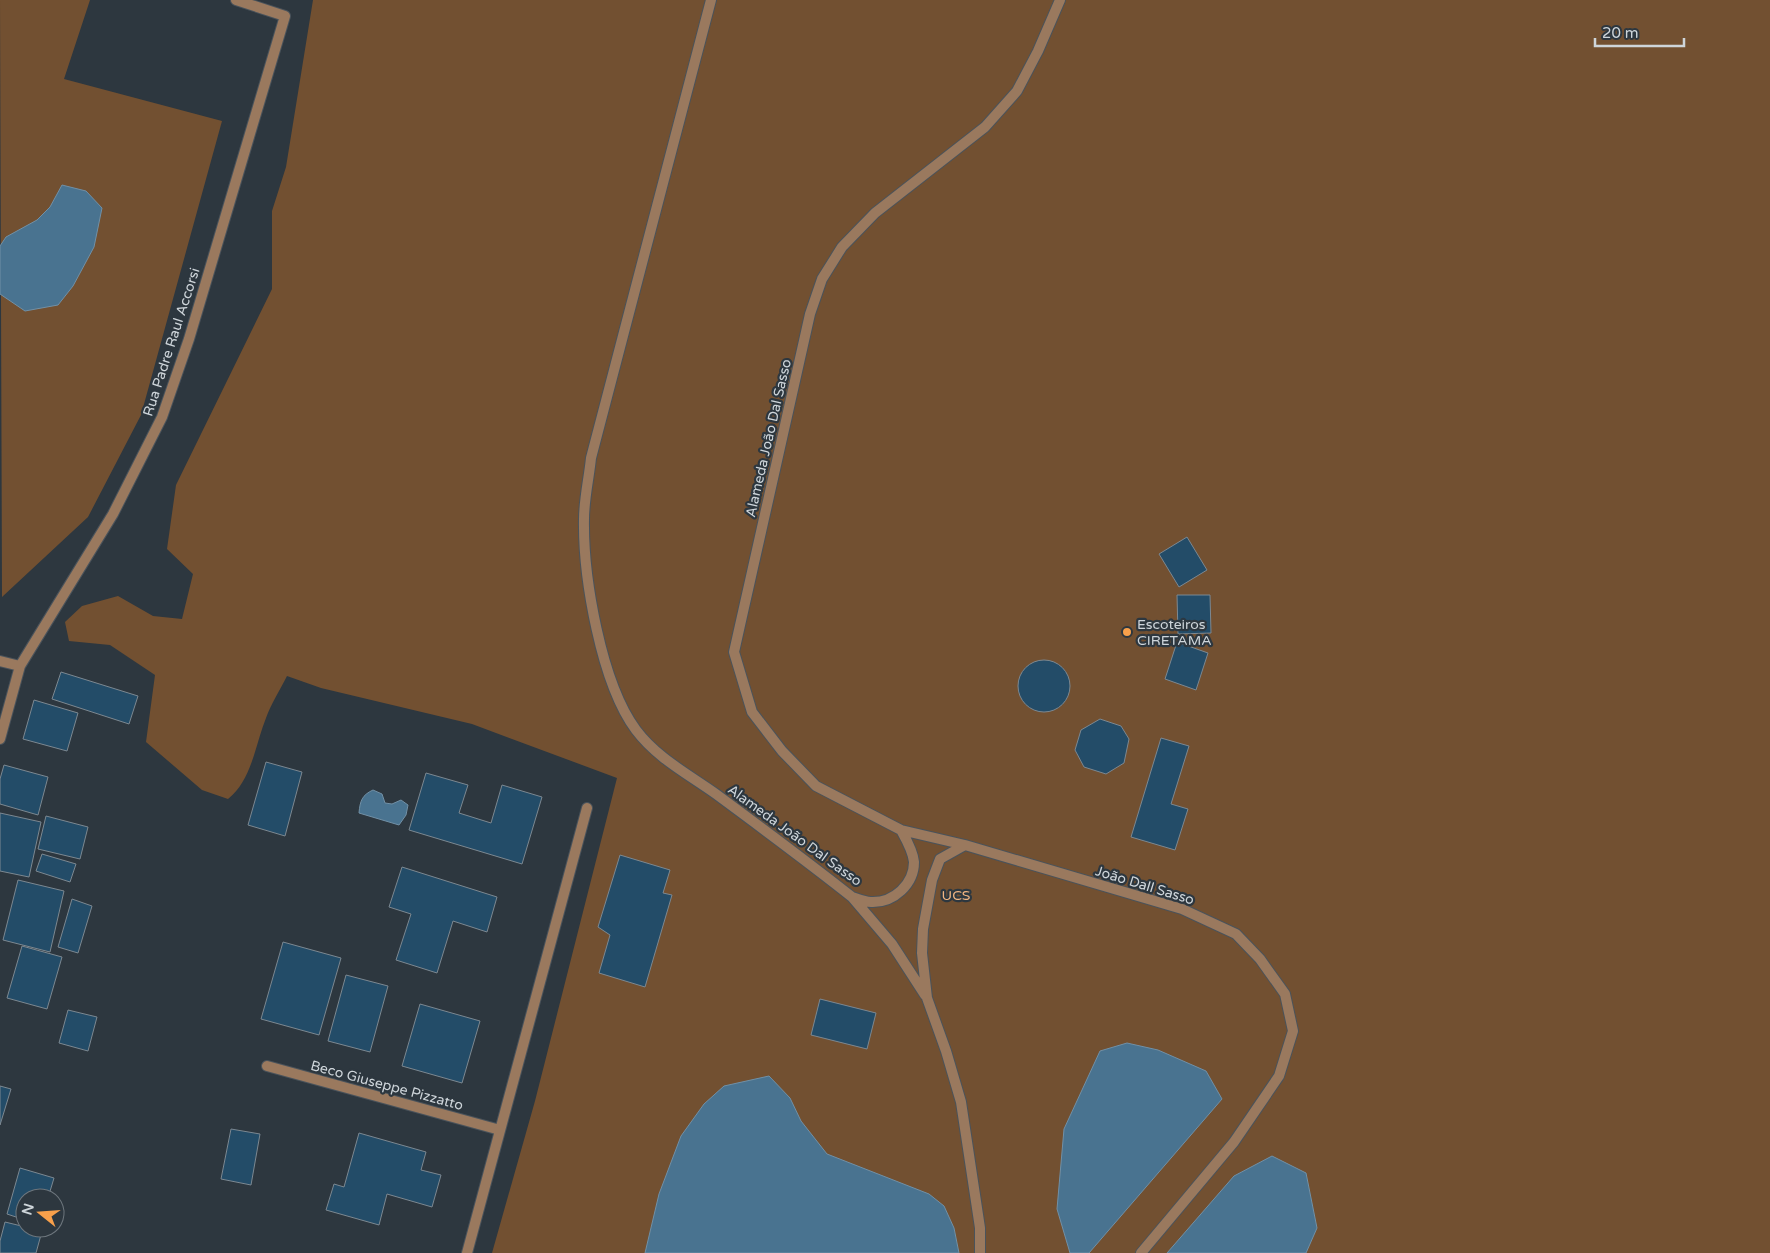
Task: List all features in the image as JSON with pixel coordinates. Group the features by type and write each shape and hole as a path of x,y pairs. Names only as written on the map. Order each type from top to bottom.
{"street":[{"name":"Rua Padre Raul Accorsi","path":"0,738 20,666 113,514 162,417 189,339 285,16 236,0"},
{"name":"Alameda João Dal Sasso","path":"711,0 591,458 584,517 586,570 598,630 614,687 636,730 666,760 713,792 852,897 872,902 887,898 906,888 913,874 914,860 901,830 816,786 782,751 752,712 734,652 810,314 822,279 842,247 874,213 985,128 1010,98 1038,50 1060,0"},
{"path":"0,661 20,666"},
{"path":"467,1253 588,808"},
{"name":"João Dall Sasso","path":"901,830 965,846 1182,909 1236,934 1260,959 1285,994 1293,1031 1279,1076 1234,1142 1141,1253"},
{"path":"965,846 940,860 932,880 923,929 922,953 927,998 961,1102 980,1228 980,1253"},
{"path":"852,897 892,944 927,998"},
{"name":"Beco Giuseppe Pizzatto","path":"267,1066 500,1130"}],"green space":[{"path":"0,0 90,0 64,79 222,121 141,415 88,517 2,597"},
{"name":"UCS","path":"313,0 1770,0 1770,1253 492,1253 535,1101 617,778 472,724 321,688 287,676 268,713 248,772 243,782 228,799 202,790 146,742 155,675 110,645 69,641 65,622 82,606 118,596 153,616 182,619 193,574 167,549 176,485 272,289 272,211 286,167"}],"water":[{"path":"62,185 86,191 102,208 94,247 73,286 58,305 25,311 0,294 0,246 6,237 37,220 50,207"},
{"path":"373,790 382,794 385,803 392,804 401,800 408,805 406,815 399,825 359,813 362,799"},
{"path":"1127,1043 1158,1050 1206,1071 1222,1099 1089,1253 1070,1253 1057,1209 1064,1129 1100,1051"},
{"path":"769,1076 790,1098 801,1121 827,1154 929,1194 944,1206 954,1228 959,1253 645,1253 659,1194 681,1136 704,1104 724,1086"},
{"path":"1272,1156 1306,1173 1317,1228 1306,1253 1167,1253 1234,1176"}],"building":[{"path":"1187,537 1207,570 1179,587 1159,554"},
{"path":"1177,595 1210,595 1211,633 1178,634"},
{"path":"1177,642 1208,653 1196,690 1165,679"},
{"path":"1039,660 1049,660 1063,667 1070,681 1070,691 1063,705 1049,712 1039,712 1029,708 1022,701 1018,691 1018,681 1022,671 1029,664"},
{"path":"61,672 138,696 129,724 52,699"},
{"path":"34,700 78,713 67,751 23,739"},
{"path":"1100,719 1121,726 1129,739 1124,763 1106,774 1084,767 1075,750 1081,730"},
{"path":"1161,738 1189,746 1171,804 1188,809 1175,850 1131,837"},
{"path":"266,762 302,772 285,836 248,825"},
{"path":"4,765 48,777 38,815 0,804 0,779"},
{"path":"426,773 468,785 459,813 491,823 502,785 542,797 522,864 409,830"},
{"path":"0,813 41,822 29,877 0,871"},
{"path":"46,816 88,827 80,859 38,849"},
{"path":"42,854 76,864 70,882 36,871"},
{"path":"620,855 670,870 663,893 672,895 645,987 599,973 610,935 598,927"},
{"path":"402,867 497,897 487,932 453,921 437,973 396,960 411,914 389,907"},
{"path":"18,880 64,891 50,952 3,940"},
{"path":"72,899 92,906 78,953 58,947"},
{"path":"283,942 341,958 319,1035 261,1019"},
{"path":"22,946 62,957 47,1009 7,998"},
{"path":"346,975 388,986 370,1052 328,1041"},
{"path":"820,999 876,1013 867,1049 811,1035"},
{"path":"420,1004 480,1021 462,1083 402,1066"},
{"path":"68,1010 97,1017 88,1051 59,1043"},
{"path":"0,1086 11,1089 0,1125"},
{"path":"231,1129 260,1134 251,1185 221,1179"},
{"path":"359,1133 426,1152 421,1170 441,1175 432,1207 387,1194 379,1225 326,1210 334,1184 344,1187"},
{"path":"20,1168 54,1178 51,1188 15,1188 15,1217 7,1214"},
{"path":"5,1222 15,1224 15,1238 40,1238 36,1253 0,1253 0,1241"}],"place":[{"name":"Escoteiros CIRETAMA","path":"1127,632"}]}
